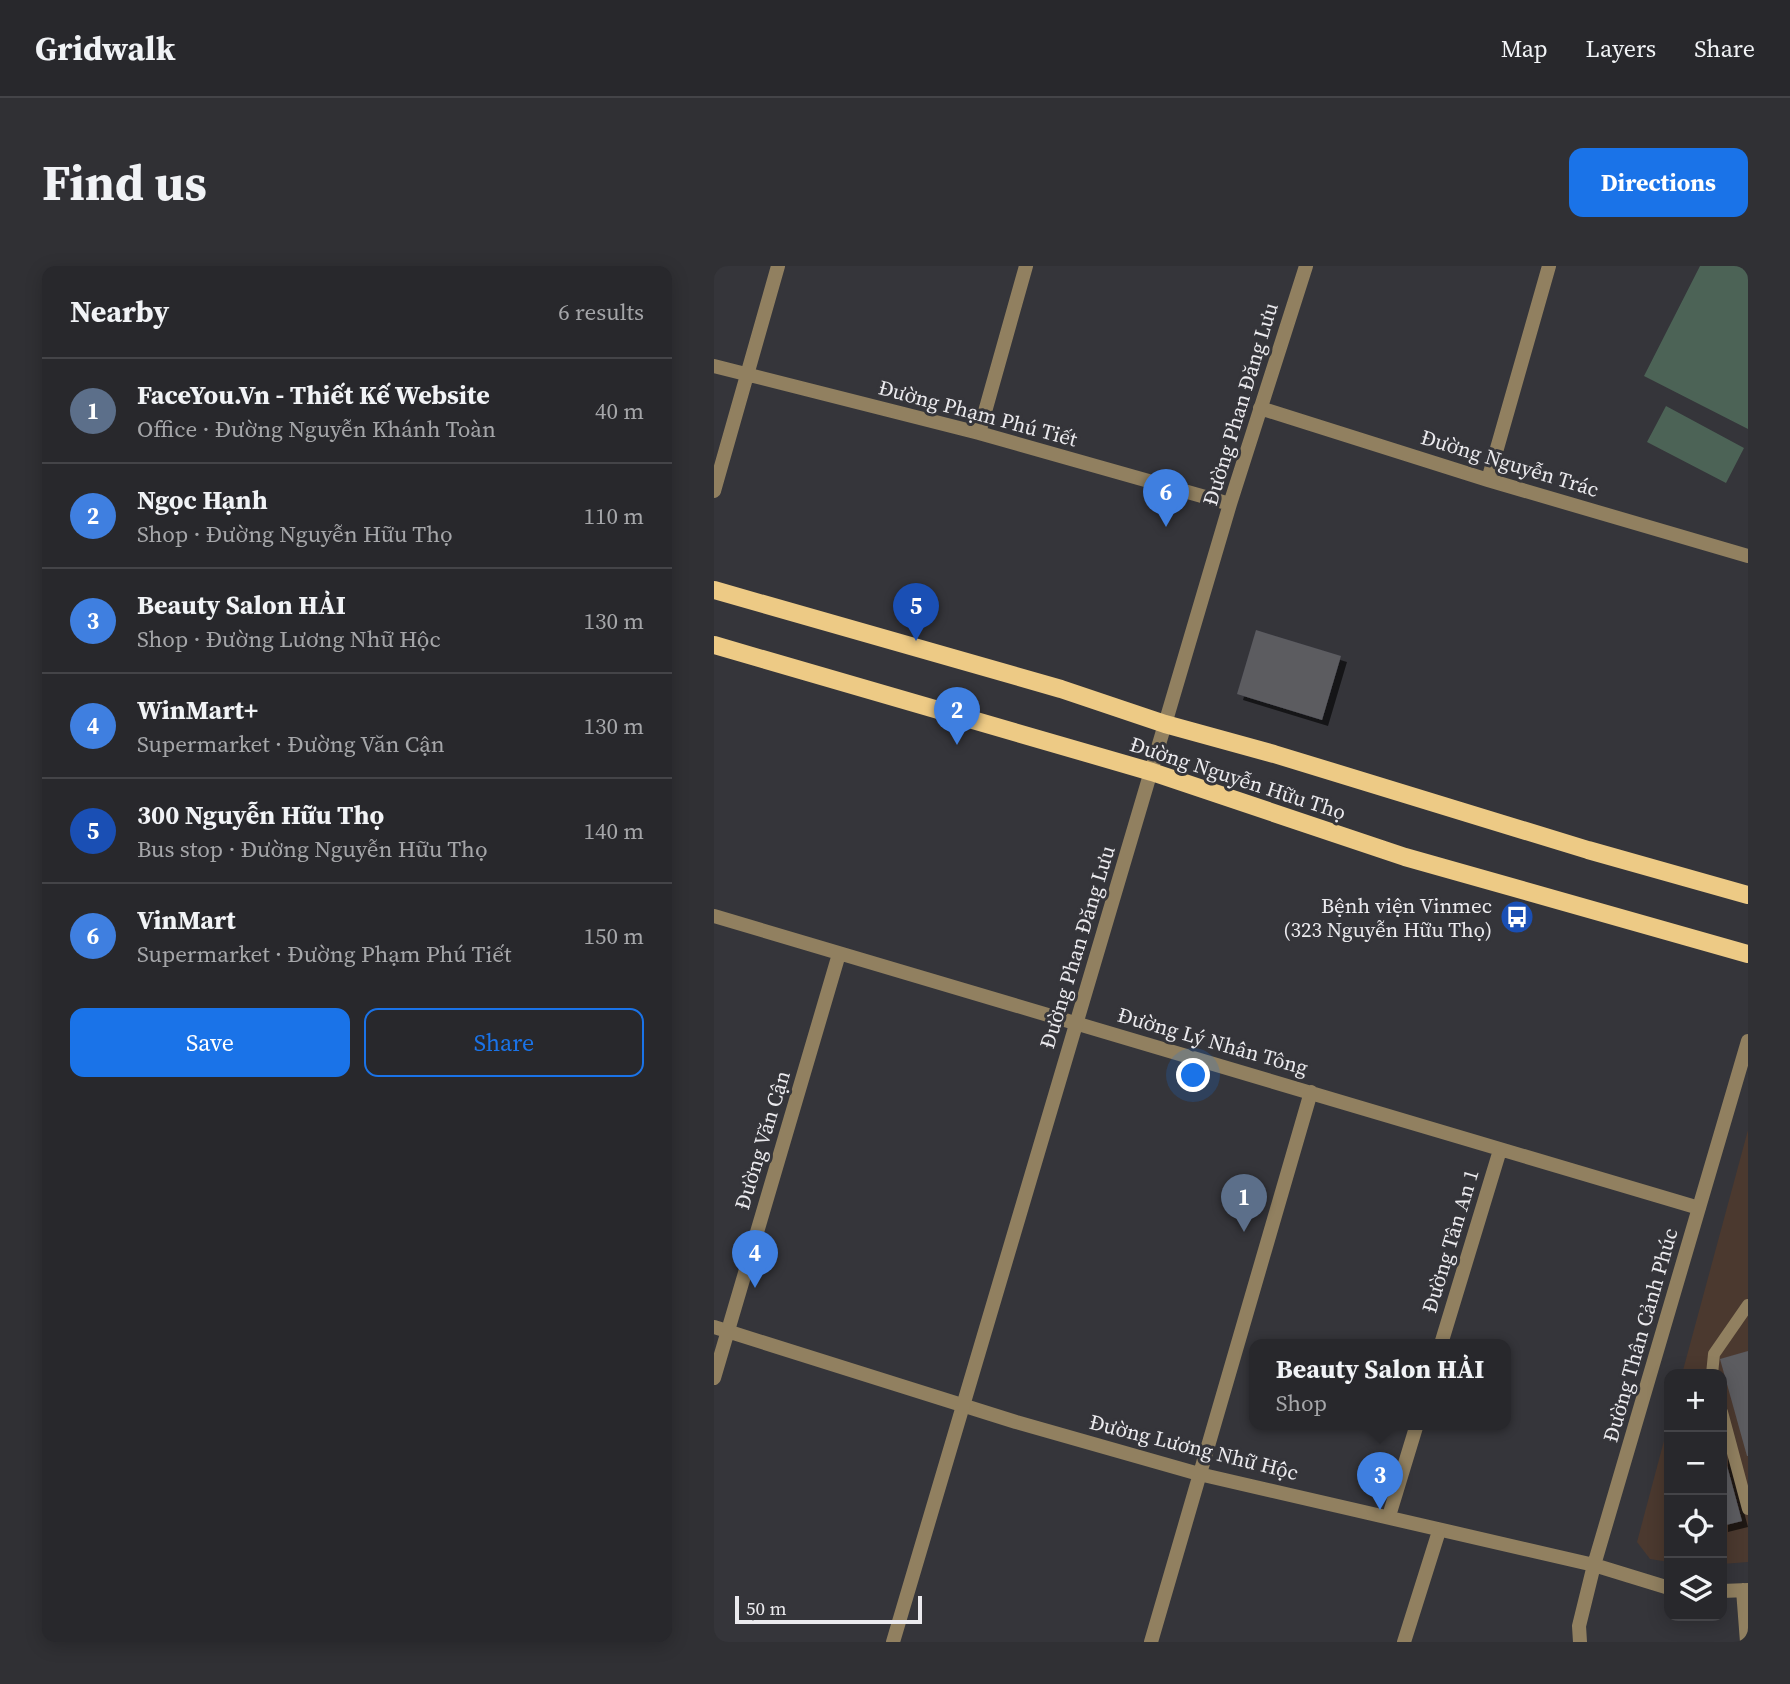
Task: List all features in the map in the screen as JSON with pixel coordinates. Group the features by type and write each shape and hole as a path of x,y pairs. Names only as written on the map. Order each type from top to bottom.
{"main road":[{"name":"Đường Nguyễn Hữu Thọ","path":"714,590 1061,690 1165,724 1748,895"},
{"name":"Đường Nguyễn Hữu Thọ","path":"714,645 1152,772 1405,857 1748,954"}],"street":[{"path":"714,491 749,376 778,266"},
{"path":"979,433 1026,266"},
{"name":"Đường Phan Đăng Lưu","path":"893,1642 1230,504 1306,266"},
{"path":"1488,480 1549,266"},
{"name":"Đường Phạm Phú Tiết","path":"714,366 979,433 1230,504"},
{"name":"Đường Nguyễn Trác","path":"1260,408 1488,480 1748,556"},
{"name":"Đường Lý Nhân Tông","path":"714,916 1699,1208"},
{"name":"Đường Văn Cận","path":"714,1378 720,1329 839,954"},
{"name":"Đường Thân Cảnh Phúc","path":"1580,1642 1579,1626 1594,1565 1748,1041"},
{"path":"1151,1642 1311,1092"},
{"name":"Đường Tân An 1","path":"1443,1339 1500,1150"},
{"name":"Đường Lương Nhữ Hộc","path":"720,1329 962,1405 1199,1474 1594,1565 1664,1586"},
{"path":"1389,1516 1415,1430"},
{"path":"1404,1642 1439,1531"},
{"path":"1727,1591 1746,1590 1747,1642"}],"lane":[{"path":"1712,1369 1714,1354 1748,1305"},
{"path":"1727,1431 1748,1509"}],"shaded area":[{"path":"1748,1130 1748,1562 1727,1564 1727,1369 1683,1369"},
{"path":"1664,1441 1664,1561 1650,1559 1637,1542"}],"green space":[{"path":"1700,266 1748,266 1748,429 1644,376"},
{"path":"1666,406 1744,448 1726,483 1647,442"}],"building":[{"path":"1256,630 1341,656 1322,720 1237,694"},
{"path":"1748,1351 1748,1456 1727,1384 1727,1369 1723,1369 1720,1359"},
{"path":"1727,1466 1742,1521 1727,1525"}],"place":[{"name":"VinMart","path":"1166,527"},
{"name":"300 Nguyễn Hữu Thọ","path":"916,641"},
{"name":"Ngọc Hạnh","path":"957,745"},
{"name":"Bệnh viện Vinmec (323 Nguyễn Hữu Thọ)","path":"1517,917"},
{"name":"FaceYou.Vn - Thiết Kế Website","path":"1244,1232"},
{"name":"WinMart+","path":"755,1288"},
{"name":"Beauty Salon HẢI","path":"1380,1510"}]}
